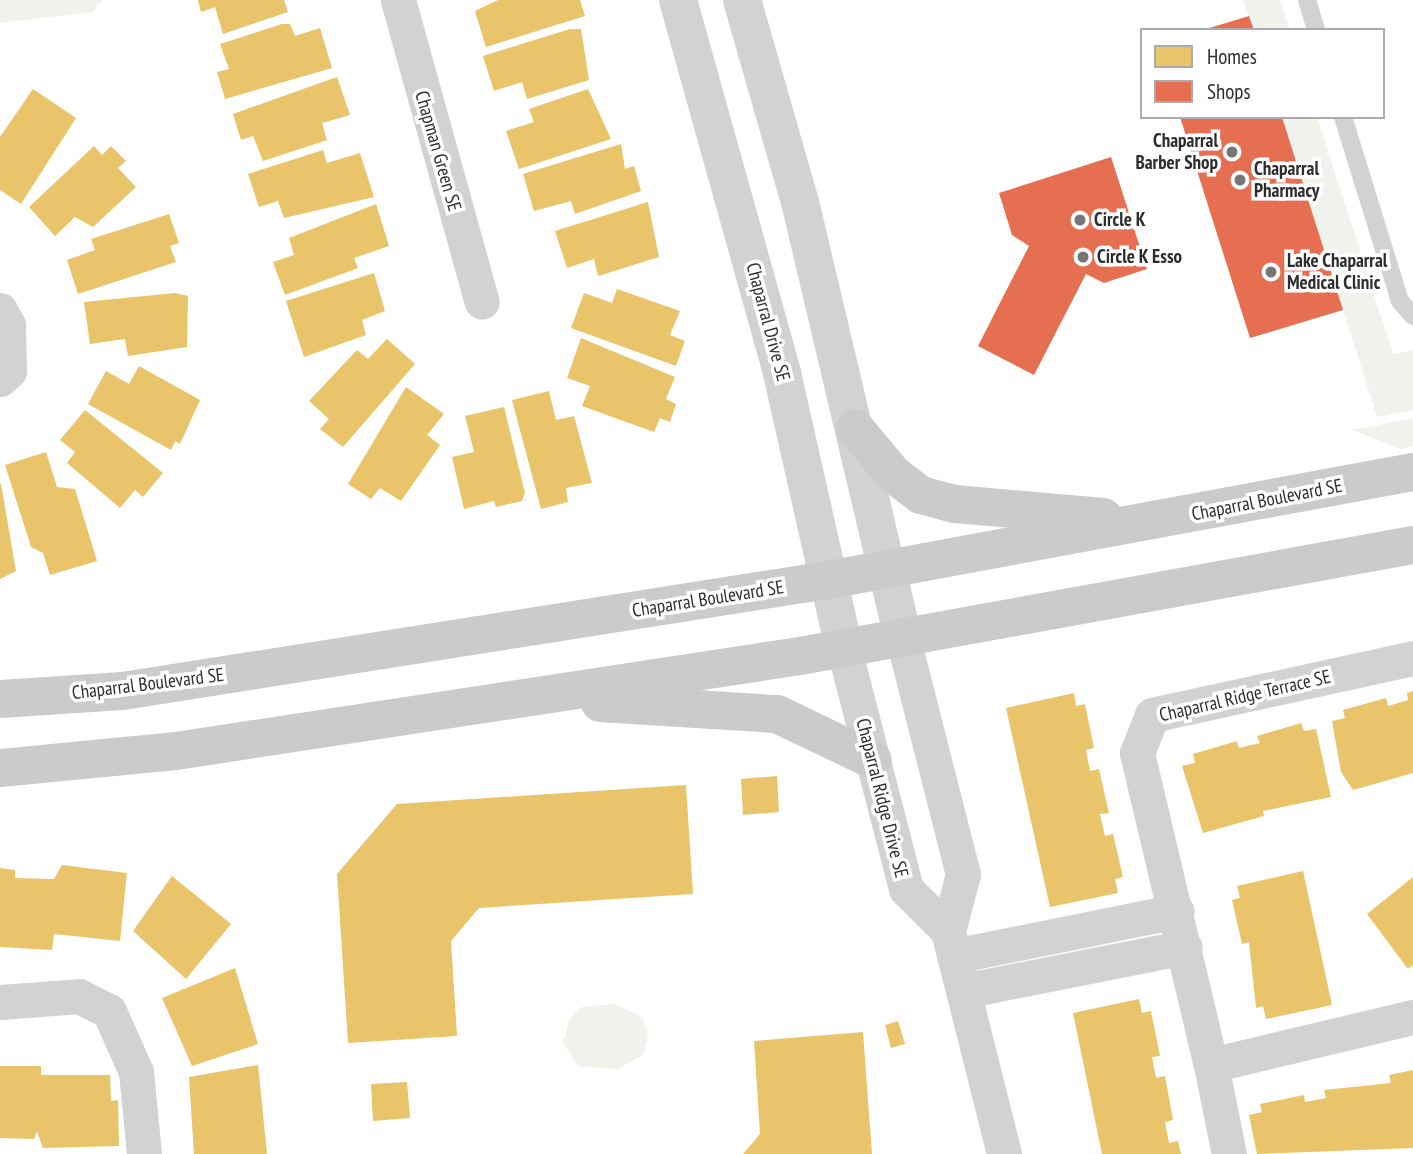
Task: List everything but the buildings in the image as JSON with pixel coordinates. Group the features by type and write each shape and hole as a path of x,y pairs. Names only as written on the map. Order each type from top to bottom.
{"main road":[{"path":"855,428 904,485 938,501 1154,521"},
{"name":"Chaparral Boulevard SE","path":"0,699 122,691 828,580 1413,472"},
{"path":"0,768 176,751 844,649 1413,545"},
{"path":"521,699 766,712 813,726 873,760"}],"street":[{"name":"Chapman Green SE","path":"398,0 482,302"},
{"name":"Chaparral Drive SE","path":"678,0 782,373 844,649"},
{"path":"742,0 855,428 904,639"},
{"path":"0,310 8,325 9,372 0,379"},
{"name":"Chaparral Ridge Drive SE","path":"904,639 963,874 951,944 1004,1154"},
{"name":"Chaparral Ridge Drive SE","path":"844,649 906,889 951,944"},
{"name":"Chaparral Ridge Terrace SE","path":"1229,1154 1177,911 1137,753 1152,715 1413,658"},
{"path":"951,944 1177,911"},
{"path":"963,991 1185,947"},
{"path":"0,1002 79,996 109,1011 136,1072 145,1154"},
{"path":"1211,1065 1413,1017"}],"lane":[{"path":"1307,0 1315,28"},
{"path":"1344,119 1400,301 1413,317"}],"shaded area":[{"path":"0,0 102,0 93,12 0,23"},
{"path":"1243,0 1280,0 1289,28 1254,28"},
{"path":"1283,119 1318,119 1393,354 1413,350 1413,410 1377,417"},
{"path":"1413,418 1413,446 1401,449 1352,430"},
{"path":"615,1004 643,1018 648,1036 643,1055 618,1069 578,1066 563,1042 570,1018 582,1007"}],"place":[{"name":"Chaparral Barber Shop","path":"1232,152"},
{"name":"Chaparral Pharmacy","path":"1240,180"},
{"name":"Circle K","path":"1080,220"},
{"name":"Circle K Esso","path":"1083,257"},
{"name":"Lake Chaparral Medical Clinic","path":"1271,272"}]}
